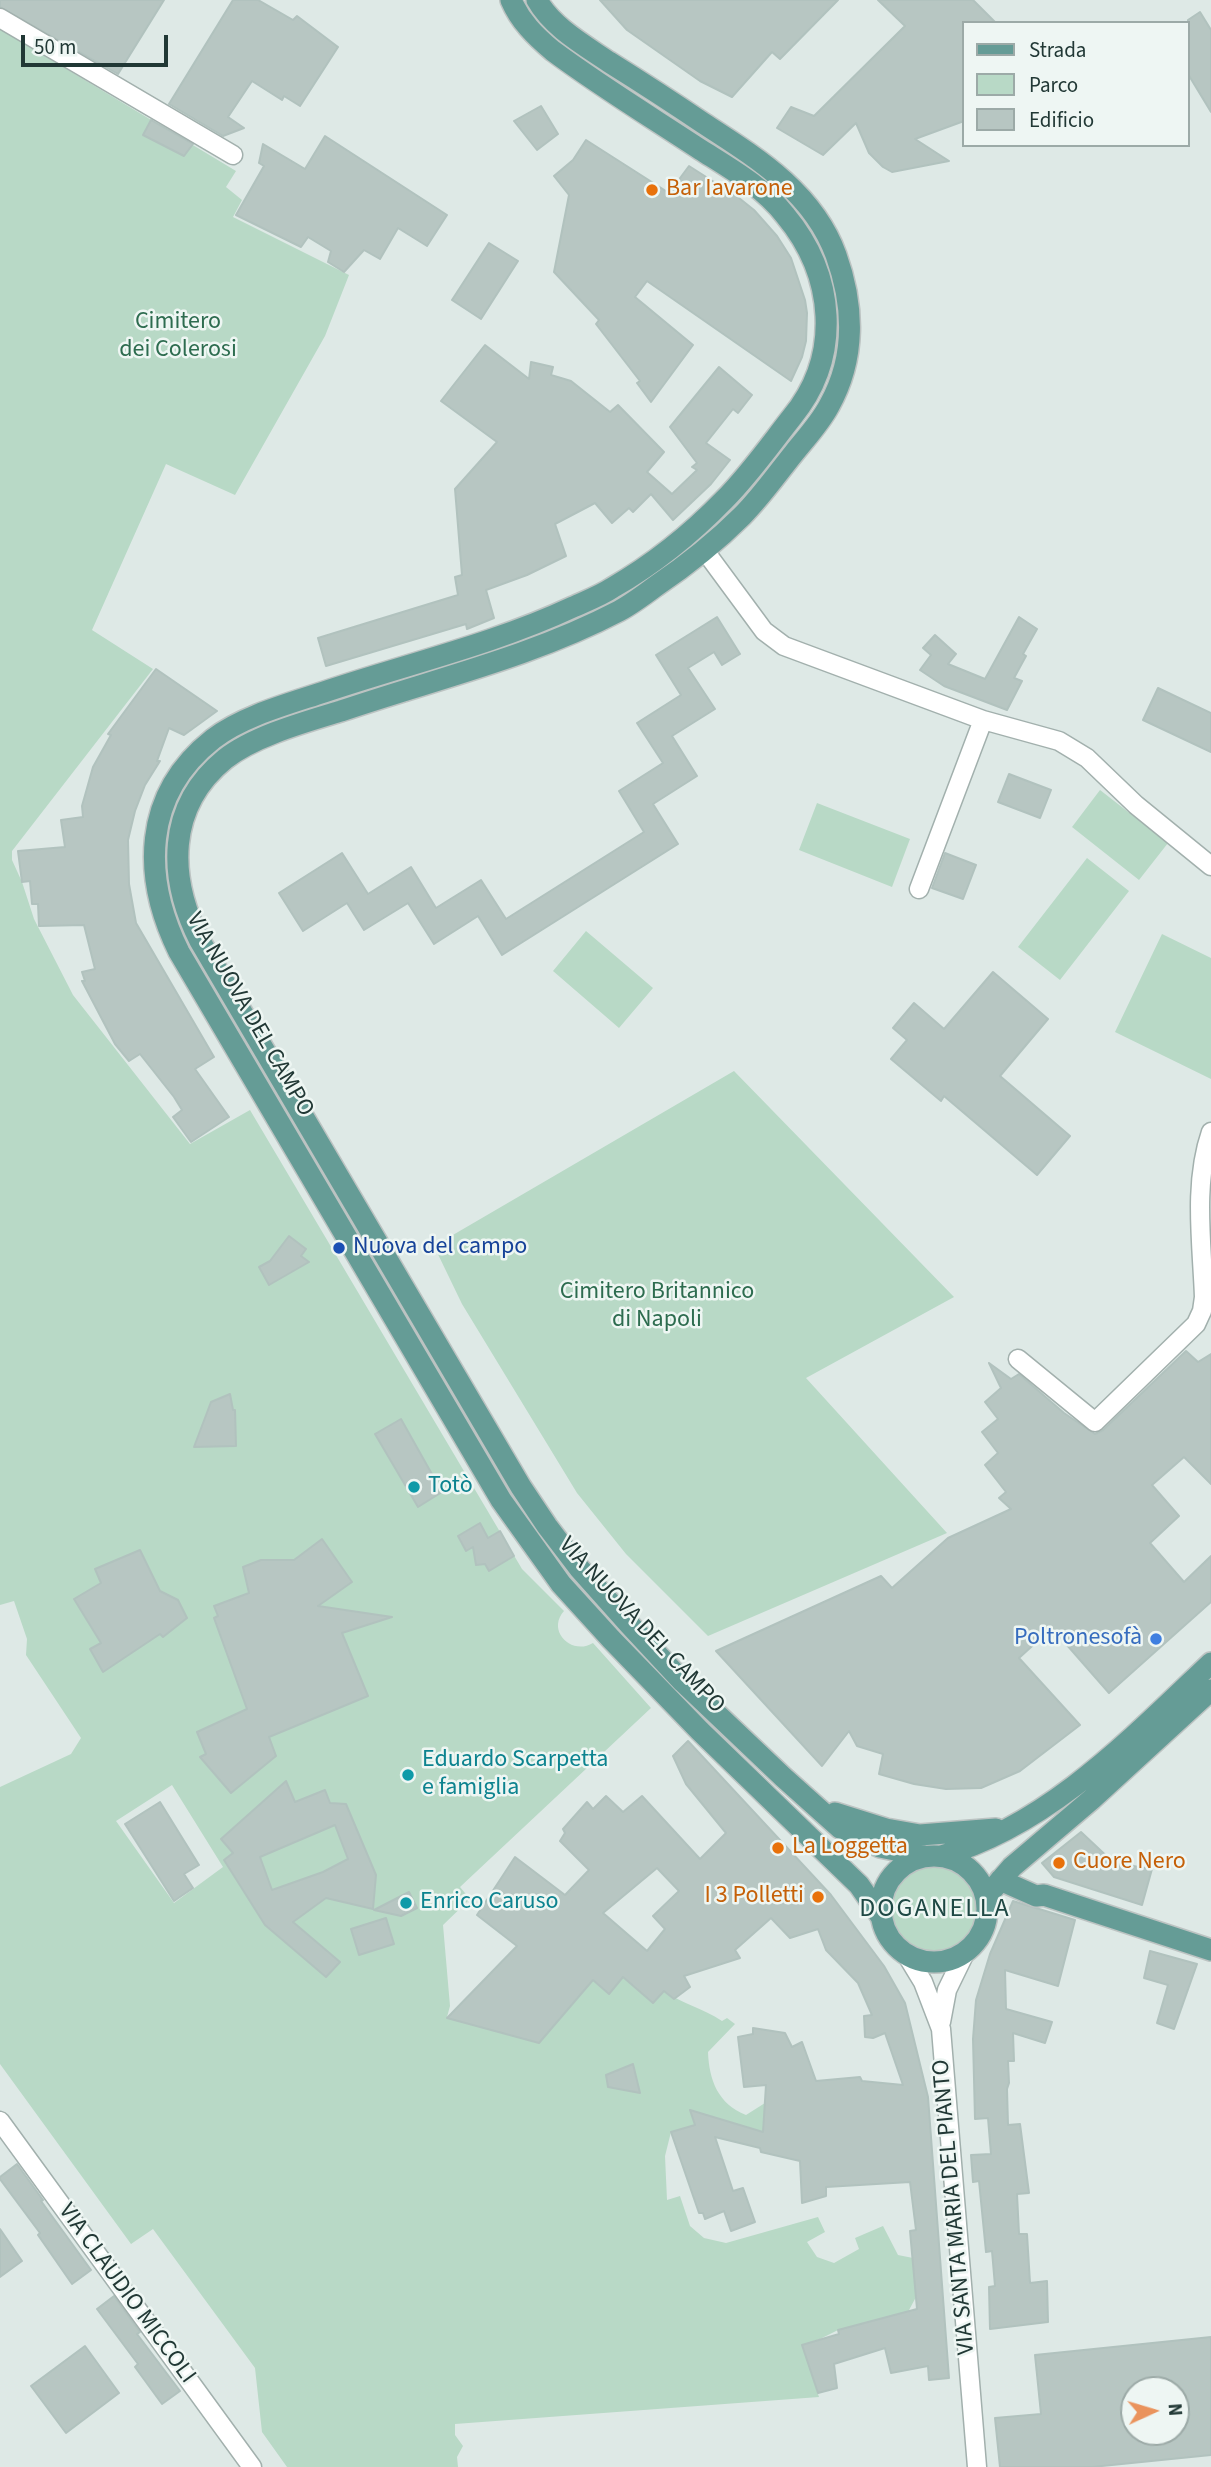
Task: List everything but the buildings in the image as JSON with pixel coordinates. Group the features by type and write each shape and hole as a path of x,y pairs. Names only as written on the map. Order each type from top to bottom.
{"main road":[{"name":"VIA NUOVA DEL CAMPO","path":"511,0 517,14 535,36 553,51 748,181 784,212 808,247 823,291 827,333 825,353 809,393 727,498 690,533 612,589 529,626 306,697 254,718 213,740 175,781 163,803 155,842 154,880 168,930 179,952 501,1500 530,1542 561,1584 611,1639 700,1731 859,1885 882,1919"},
{"name":"VIA NUOVA DEL CAMPO","path":"537,0 552,20 586,46 763,162 801,196 830,237 846,285 850,331 848,359 829,406 744,513 705,551 623,610 536,649 314,720 240,750 224,760 185,811 179,833 178,878 190,921 200,941 514,1476 547,1526 587,1577 683,1682 841,1828 880,1847 932,1856"},
{"path":"690,533 705,551"},
{"path":"1211,1663 1047,1808 968,1849 908,1862 895,1872 886,1886 881,1902 882,1919 893,1942 906,1954 929,1961 954,1958 966,1951 977,1941 984,1927 993,1888 1020,1860 1092,1799 1211,1690"},
{"path":"810,1801 866,1824 920,1835 974,1832 1018,1825"},
{"path":"932,1856 957,1860 981,1883 993,1888 1044,1895 1211,1950"},
{"path":"1020,1860 1044,1895"}],"street":[{"path":"0,18 233,155"},
{"path":"705,551 764,631 784,646 983,720 1059,741 1087,758 1136,805 1211,866"},
{"path":"919,889 983,720"},
{"path":"1018,1359 1095,1422 1196,1324 1204,1297 1200,1196 1211,1132"},
{"path":"941,2029 947,1990 966,1951"},
{"name":"VIA SANTA MARIA DEL PIANTO","path":"906,1954 923,1982 941,2029 977,2467"},
{"name":"VIA CLAUDIO MICCOLI","path":"0,2121 252,2467"}],"green space":[{"name":"Cimitero dei Colerosi","path":"0,29 236,171 226,187 242,200 233,217 349,275 325,336 235,495 166,464 92,630 153,669 12,851 12,860 34,919 73,995 190,1144 250,1110 522,1569 564,1611 558,1626 564,1639 577,1646 593,1643 651,1708 460,1887 470,1899 443,1925 450,2006 447,2017 539,2042 593,1980 609,1994 623,1977 652,2002 664,1991 722,2021 727,2018 735,2024 708,2052 710,2072 722,2098 736,2110 746,2115 765,2103 763,2132 691,2111 695,2125 671,2132 665,2156 667,2200 680,2196 690,2226 704,2238 726,2243 818,2217 825,2232 807,2242 817,2257 834,2263 859,2249 855,2238 883,2226 898,2255 913,2258 916,2297 908,2312 838,2330 802,2345 819,2397 455,2424 455,2435 463,2446 457,2457 458,2467 287,2467 262,2432 255,2368 153,2229 131,2244 0,2064 0,1787 71,1754 81,1738 26,1655 27,1639 14,1601 0,1605","holes":["172,1785 223,1867 174,1903 116,1821"]},
{"path":"1100,790 1168,843 1139,880 1072,827"},
{"path":"817,803 910,839 892,887 799,850"},
{"path":"1087,858 1129,891 1060,980 1018,947"},
{"path":"586,931 653,988 619,1028 553,971"},
{"path":"1162,934 1211,958 1211,1079 1115,1032"},
{"name":"Cimitero Britannico di Napoli","path":"734,1071 954,1297 806,1378 947,1533 708,1636 626,1554 577,1493 462,1304 434,1246"},
{"path":"935,1863 952,1866 967,1876 977,1891 980,1908 977,1925 967,1940 952,1950 935,1953 918,1950 903,1940 893,1925 890,1908 893,1891 903,1876 918,1866"}],"place":[{"name":"Bar Iavarone","path":"652,190"},
{"name":"Nuova del campo","path":"339,1248"},
{"name":"Totò","path":"414,1487"},
{"name":"Poltronesofà","path":"1156,1639"},
{"name":"Eduardo Scarpetta e famiglia","path":"408,1775"},
{"name":"La Loggetta","path":"778,1848"},
{"name":"Cuore Nero","path":"1059,1863"},
{"name":"I 3 Polletti","path":"818,1897"},
{"name":"Enrico Caruso","path":"406,1903"}],"district":[{"name":"DOGANELLA","path":"935,1910"}]}
